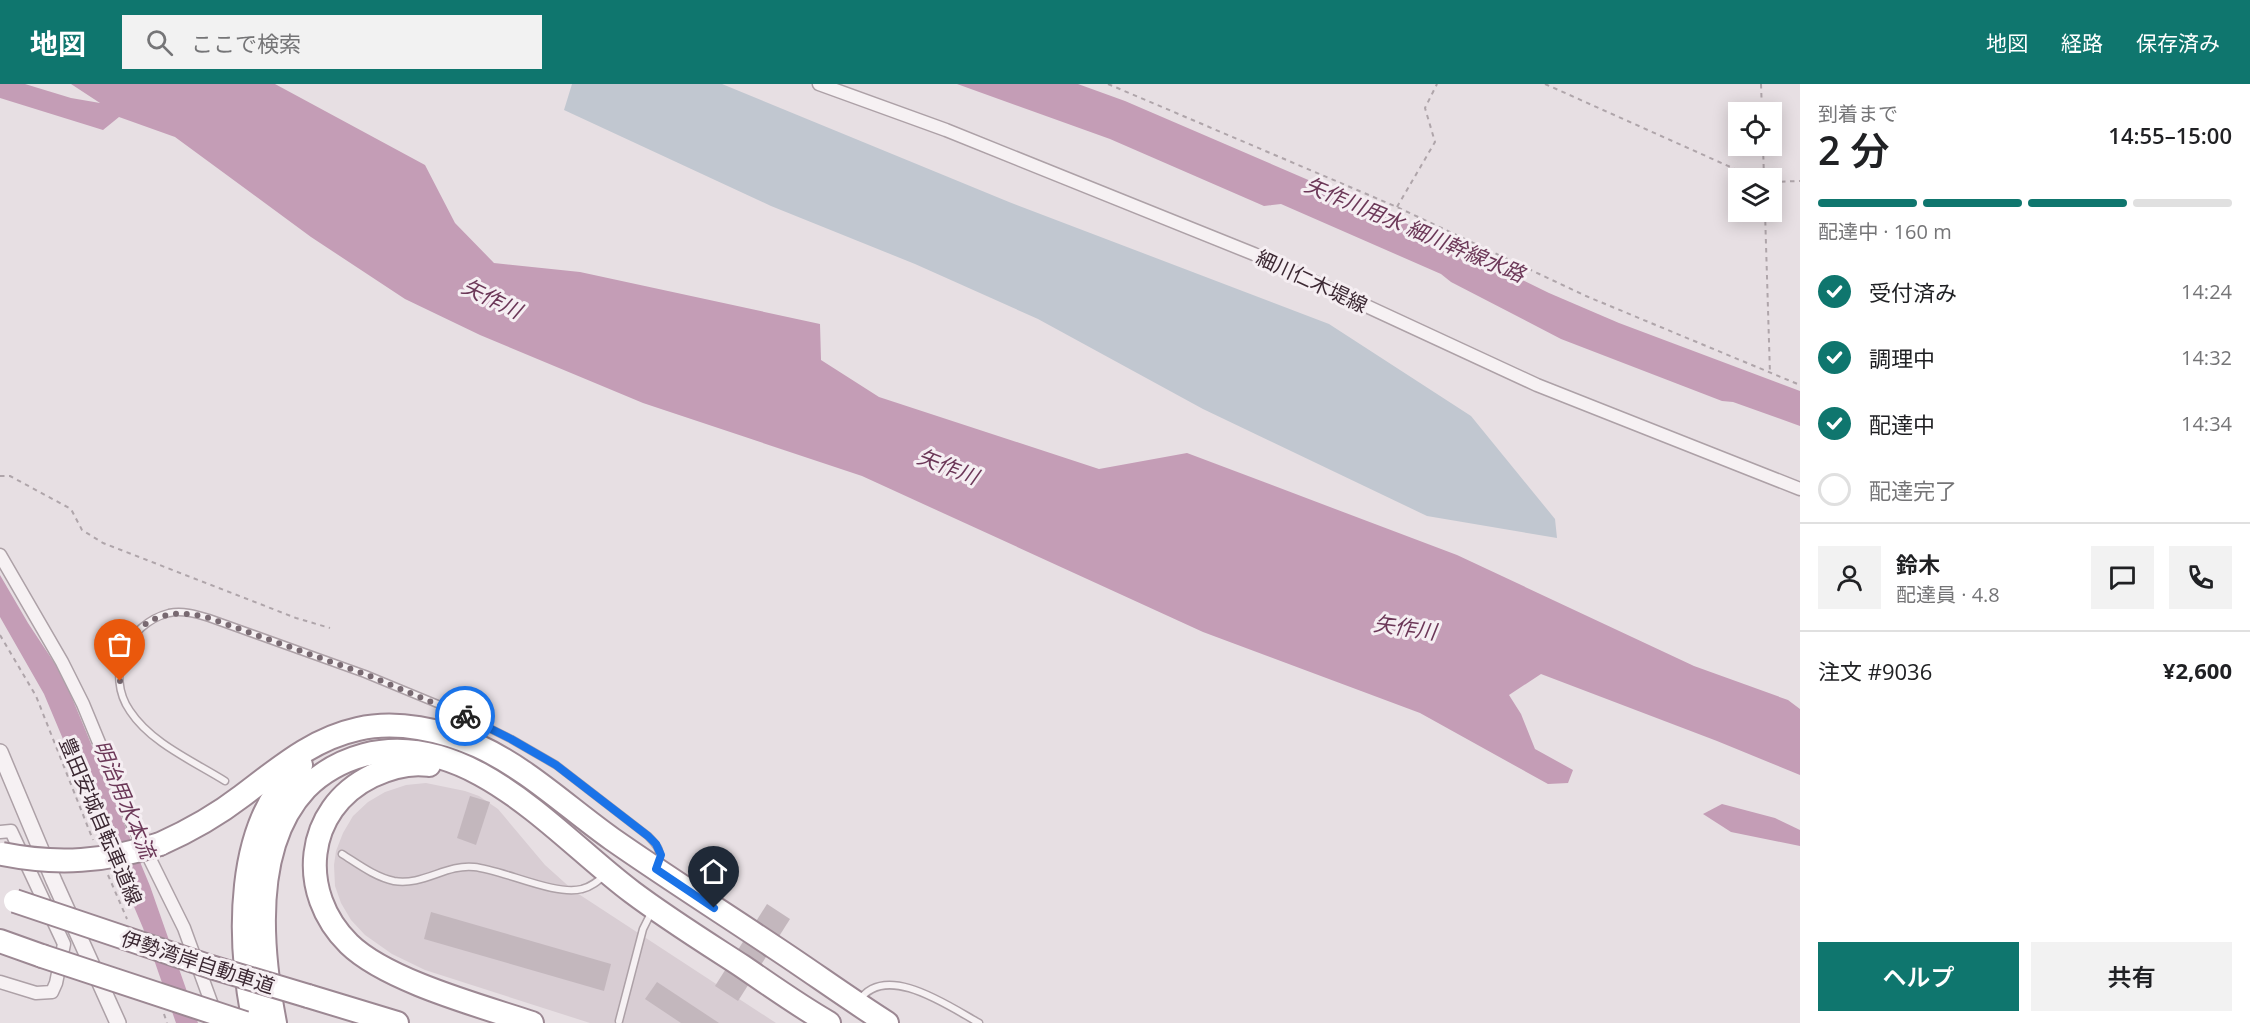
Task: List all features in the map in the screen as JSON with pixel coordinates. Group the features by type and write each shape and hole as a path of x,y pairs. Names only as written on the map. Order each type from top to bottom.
{"highway":[{"path":"1,854 26,859 72,862 118,857 160,844 201,824 286,762 322,741 360,728 378,726 398,726 435,732 463,740 507,762 656,869 887,1023"},
{"path":"254,1023 245,949 248,877 260,824 280,787 307,760 342,741 377,731 435,732"},
{"path":"275,1023 264,943 268,870 279,830 299,795 325,772 356,757 392,750 430,754 449,760 502,788 537,813 608,873 654,908 820,1021"},
{"path":"502,788 444,767 423,764 382,771 361,782 330,812 315,852 314,874 318,895 325,913 351,945 369,959 393,973 532,1023"},
{"name":"伊勢湾岸自動車道","path":"7,898 190,960 397,1023"},
{"path":"0,941 42,960 204,1023"},
{"path":"0,948 245,1023"}],"street":[{"name":"細川仁木堤線","path":"819,84 946,130 1254,254 1537,385 1800,489"},
{"path":"0,555 62,662 82,704 133,825 184,928 218,1023"},
{"path":"0,752 118,1023"},
{"path":"0,832 11,831 64,944 52,992 36,993 0,981"}],"lane":[{"path":"225,781 146,731 128,708 120,681 123,653 136,632 156,618 169,613 182,612 209,618 365,674 457,712 511,739 556,765 648,836 660,849 661,855 656,869"},
{"path":"342,854 382,878 406,882 461,866 477,867 569,890 588,887 608,873"},
{"path":"619,1021 643,929 654,908"},
{"path":"858,1003 863,995 875,987 917,989 979,1023"}],"path":[{"path":"1108,84 1397,207 1586,296 1800,385"},
{"path":"1397,207 1435,142 1425,108 1437,84"},
{"path":"1545,84 1733,168"},
{"path":"1761,84 1762,102"},
{"path":"1782,182 1800,181"},
{"path":"1765,222 1770,374"},
{"path":"0,476 10,476 71,509 82,530 103,543 296,618 330,628"},
{"name":"豊田安城自転車道線","path":"0,635 36,696 93,840"},
{"name":"豊田安城自転車道線","path":"106,871 127,919"},
{"path":"163,1012 167,1023"}],"shaded area":[{"path":"572,84 722,84 1009,202 1329,324 1471,416 1555,519 1557,538 1427,516 1203,409 1038,319 915,264 771,206 564,110"},
{"path":"426,783 479,796 498,809 545,865 574,891 776,1023 590,1023 425,970 392,954 365,935 351,920 341,903 335,886 336,851 353,816 368,802 385,792 406,785"}],"water":[{"name":"矢作川","path":"0,84 25,84 71,98 100,103 71,84 275,84 425,165 455,223 494,263 580,272 820,324 821,360 879,397 1099,469 1187,453 1457,555 1694,666 1788,700 1800,709 1800,775 1541,674 1509,695 1521,714 1535,749 1573,770 1568,783 1548,784 1420,713 1203,632 862,476 643,403 480,335 405,299 311,237 175,137 119,117 103,130 0,98"},
{"name":"矢作川用水 細川幹線水路","path":"957,84 1078,84 1125,101 1385,213 1549,293 1619,323 1800,391 1800,426 1733,402 1722,401 1561,339 1451,282 1441,274 1281,204 1264,206 1110,139"},
{"name":"明治用水本流","path":"0,575 63,676 150,886 198,1023 176,1023 143,928 44,694 0,617"},
{"path":"1722,804 1775,818 1800,830 1800,846 1731,832 1703,814"}],"building":[{"path":"470,796 490,802 476,845 457,838"},
{"path":"767,904 790,919 738,1001 715,986"},
{"path":"431,912 611,964 604,991 424,939"},
{"path":"657,982 719,1023 681,1023 645,999"}],"way so far":[{"path":"120,681 123,653 136,632 156,618 169,613 182,612 209,618 365,674 465,716"}],"route":[{"path":"465,716 545,758 597,796 656,844 661,855 656,869 714,908"}]}
